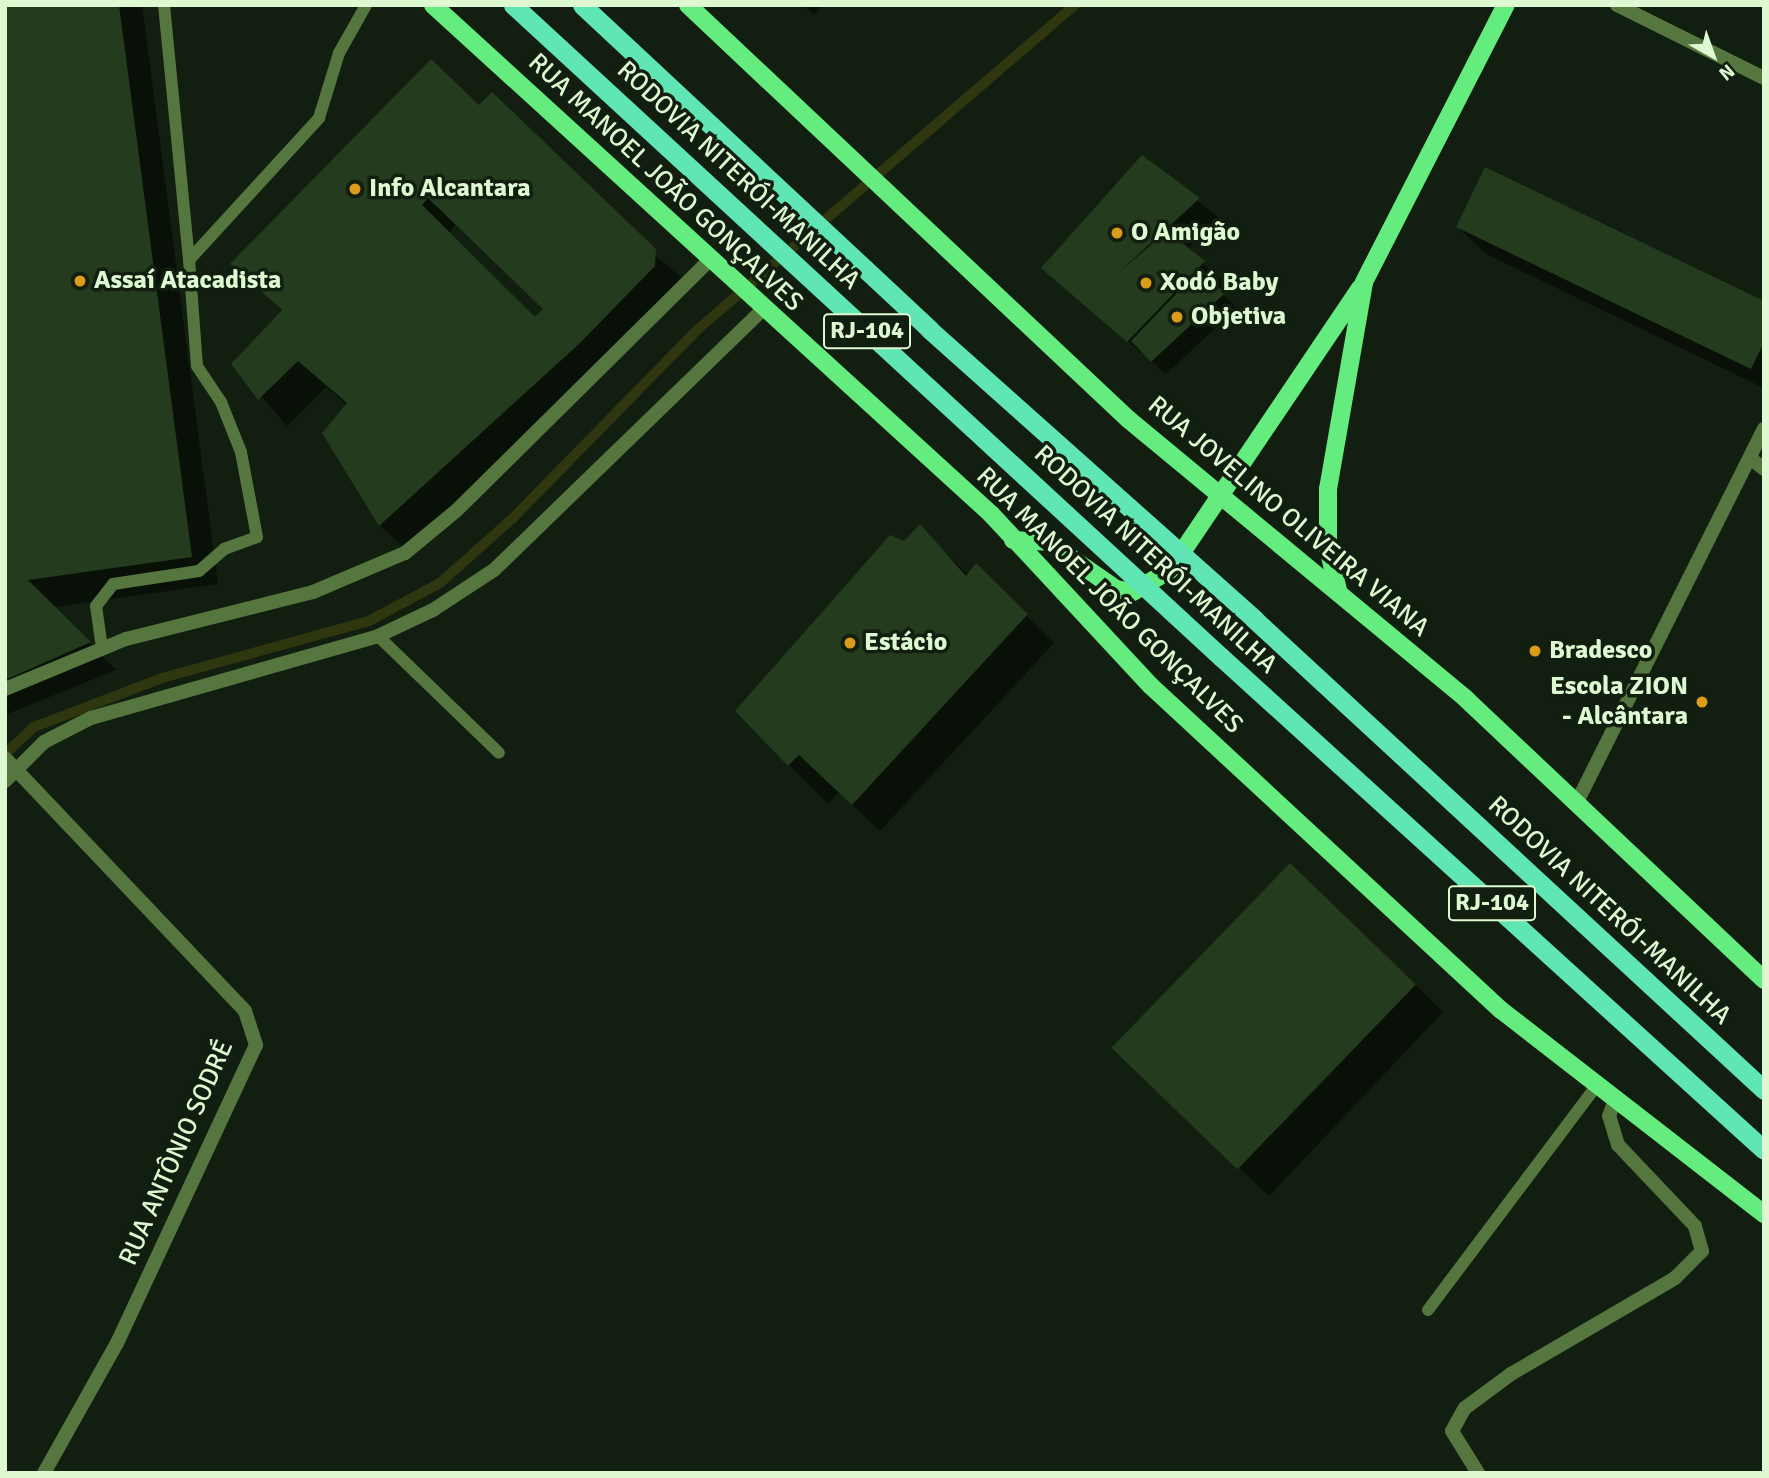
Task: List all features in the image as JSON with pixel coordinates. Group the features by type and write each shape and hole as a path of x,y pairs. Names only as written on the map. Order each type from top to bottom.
{"highway":[{"name":"RODOVIA NITERÓI-MANILHA","path":"513,5 1221,657 1764,1150"},
{"name":"RODOVIA NITERÓI-MANILHA","path":"582,5 930,330 1254,618 1764,1090"}],"main road":[{"name":"RUA MANOEL JOÃO GONÇALVES","path":"433,5 717,263 757,305 1013,540 1151,686 1314,840 1501,1010 1764,1214"},
{"name":"RUA JOVELINO OLIVEIRA VIANA","path":"688,5 1219,500 1338,590 1578,800 1764,980"},
{"path":"1013,540 1048,542 1087,574 1133,592 1170,570 1364,282 1506,5"},
{"path":"1338,590 1328,548 1328,489 1364,282"}],"street":[{"path":"1618,5 1764,78"},
{"path":"5,689 102,648 313,592 405,553 457,510 717,263"},
{"path":"9,769 44,742 90,718 378,636 494,570 757,305"},
{"path":"1578,800 1764,429"},
{"path":"1750,458 1764,469"},
{"name":"RUA ANTÔNIO SODRÉ","path":"9,769 245,1011 256,1045 117,1343 44,1473"},
{"path":"1478,1473 1452,1431 1465,1408 1511,1374 1675,1278 1702,1251 1695,1226 1618,1145 1609,1116 1615,1100"}],"lane":[{"path":"102,648 96,606 113,584 199,571 224,549 257,537 241,452 221,402 197,366 164,5"},
{"path":"189,260 319,118 339,53 366,5"},
{"path":"378,636 499,753"},
{"path":"1428,1310 1597,1085"}],"building":[{"name":"Assaí Atacadista","path":"5,5 119,5 192,557 28,580 91,642 5,680"},
{"path":"431,59 479,105 492,92 656,249 655,266 579,344 379,526 322,433 347,403 298,361 258,400 231,364 282,310 230,264","holes":["428,198 543,309 535,317 422,205"]},
{"name":"O Amigão","path":"1142,155 1200,198 1118,273 1167,231 1205,261 1127,342 1041,268"},
{"path":"1485,167 1764,301 1764,342 1751,369 1456,227"},
{"name":"Objetiva","path":"1198,271 1225,293 1151,362 1131,341"},
{"path":"920,524 966,576 976,563 1028,614 852,805 799,755 788,766 735,711 890,535 904,541"},
{"path":"1290,863 1416,985 1237,1169 1111,1048"}],"waterway":[{"path":"5,754 34,727 162,678 369,621 440,583 514,517 697,330 1075,5"}],"place":[{"name":"Info Alcantara","path":"355,189"},
{"name":"O Amigão","path":"1117,233"},
{"name":"Assaí Atacadista","path":"80,281"},
{"name":"Xodó Baby","path":"1146,283"},
{"name":"Objetiva","path":"1177,317"},
{"name":"Estácio","path":"850,643"},
{"name":"Bradesco","path":"1535,651"},
{"name":"Escola ZION - Alcântara","path":"1702,702"}]}
